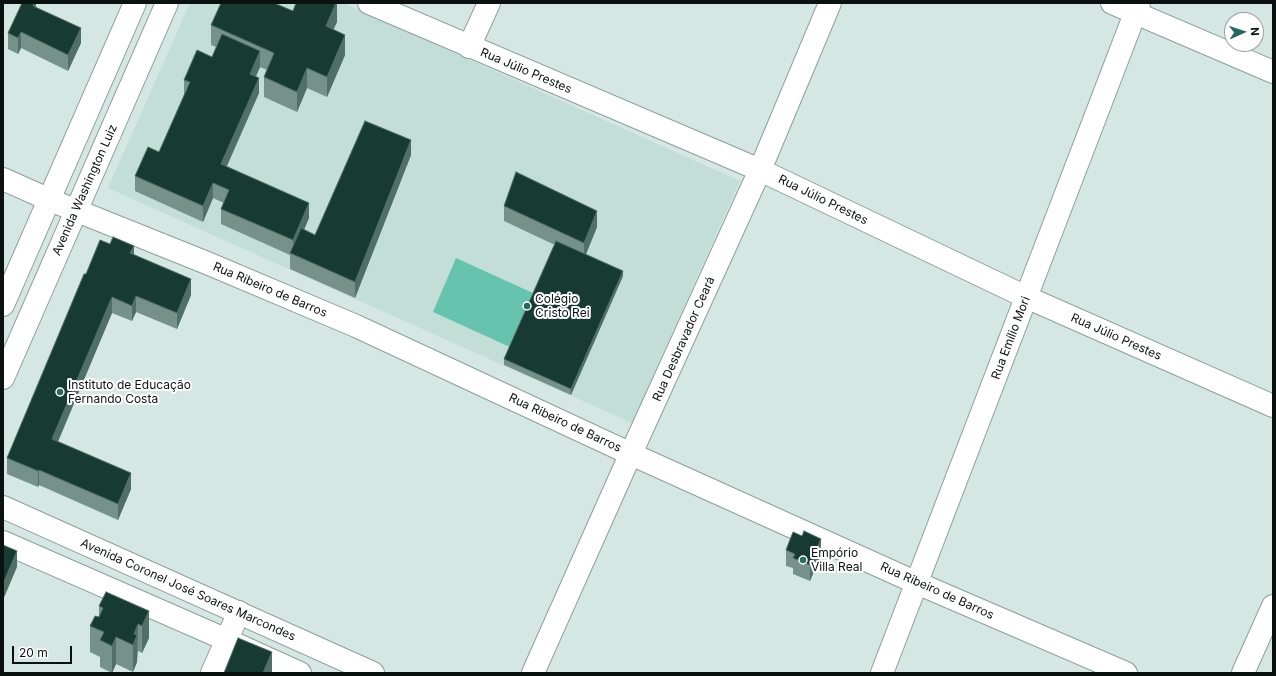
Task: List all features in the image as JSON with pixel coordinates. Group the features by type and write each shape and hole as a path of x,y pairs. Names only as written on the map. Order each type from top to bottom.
{"street":[{"path":"3,305 135,3"},
{"name":"Avenida Washington Luiz","path":"3,378 167,3"},
{"name":"Rua Júlio Prestes","path":"369,3 760,170 1026,297 1273,406"},
{"path":"470,47 489,3"},
{"name":"Rua Desbravador Ceará","path":"533,673 760,170 830,3"},
{"path":"1112,3 1137,8 1273,72"},
{"name":"Rua Emílio Mori","path":"882,673 1137,8"},
{"name":"Rua Ribeiro de Barros","path":"3,179 50,200 207,263 356,326 631,454 917,582 1126,673"},
{"name":"Avenida Coronel José Soares Marcondes","path":"3,507 373,673"},
{"path":"3,542 300,673"},
{"path":"1243,673 1273,606"},
{"path":"212,673 239,612"}],"shaded area":[{"name":"Colégio Cristo Rei","path":"190,3 343,3 740,181 632,423 108,188"}],"green space":[{"path":"456,258 535,294 512,348 433,312"}],"building":[{"path":"22,3 34,3 33,6 81,28 68,55 21,32 18,38 8,33"},
{"path":"221,3 274,3 293,11 296,3 336,3 326,26 345,35 327,77 307,68 297,92 264,77 274,53 211,25"},
{"path":"222,34 260,51 250,74 259,78 221,164 309,203 293,240 221,209 229,190 213,183 203,206 135,176 148,147 159,152 190,82 184,80 197,50 212,57"},
{"path":"365,121 411,140 355,282 290,253 301,228 315,235"},
{"path":"516,172 597,211 584,243 504,206"},
{"name":"Instituto de Educação Fernando Costa","path":"113,237 134,246 130,253 191,279 177,313 136,296 132,306 112,297 52,439 131,473 118,504 7,458 84,274 86,274 100,240 110,244"},
{"path":"556,241 623,271 571,389 504,359"},
{"path":"804,531 821,539 810,565 793,558 795,554 786,550 793,532 802,536"},
{"path":"3,545 17,551 3,584"},
{"path":"106,592 149,611 142,626 138,624 134,634 137,635 133,645 116,637 112,646 100,640 104,632 90,626 95,616 99,617 103,608 99,606"},
{"path":"238,638 272,652 263,673 224,673"}],"place":[{"name":"Colégio Cristo Rei","path":"527,306"},
{"name":"Instituto de Educação Fernando Costa","path":"60,392"},
{"name":"Empório Villa Real","path":"803,560"}]}
